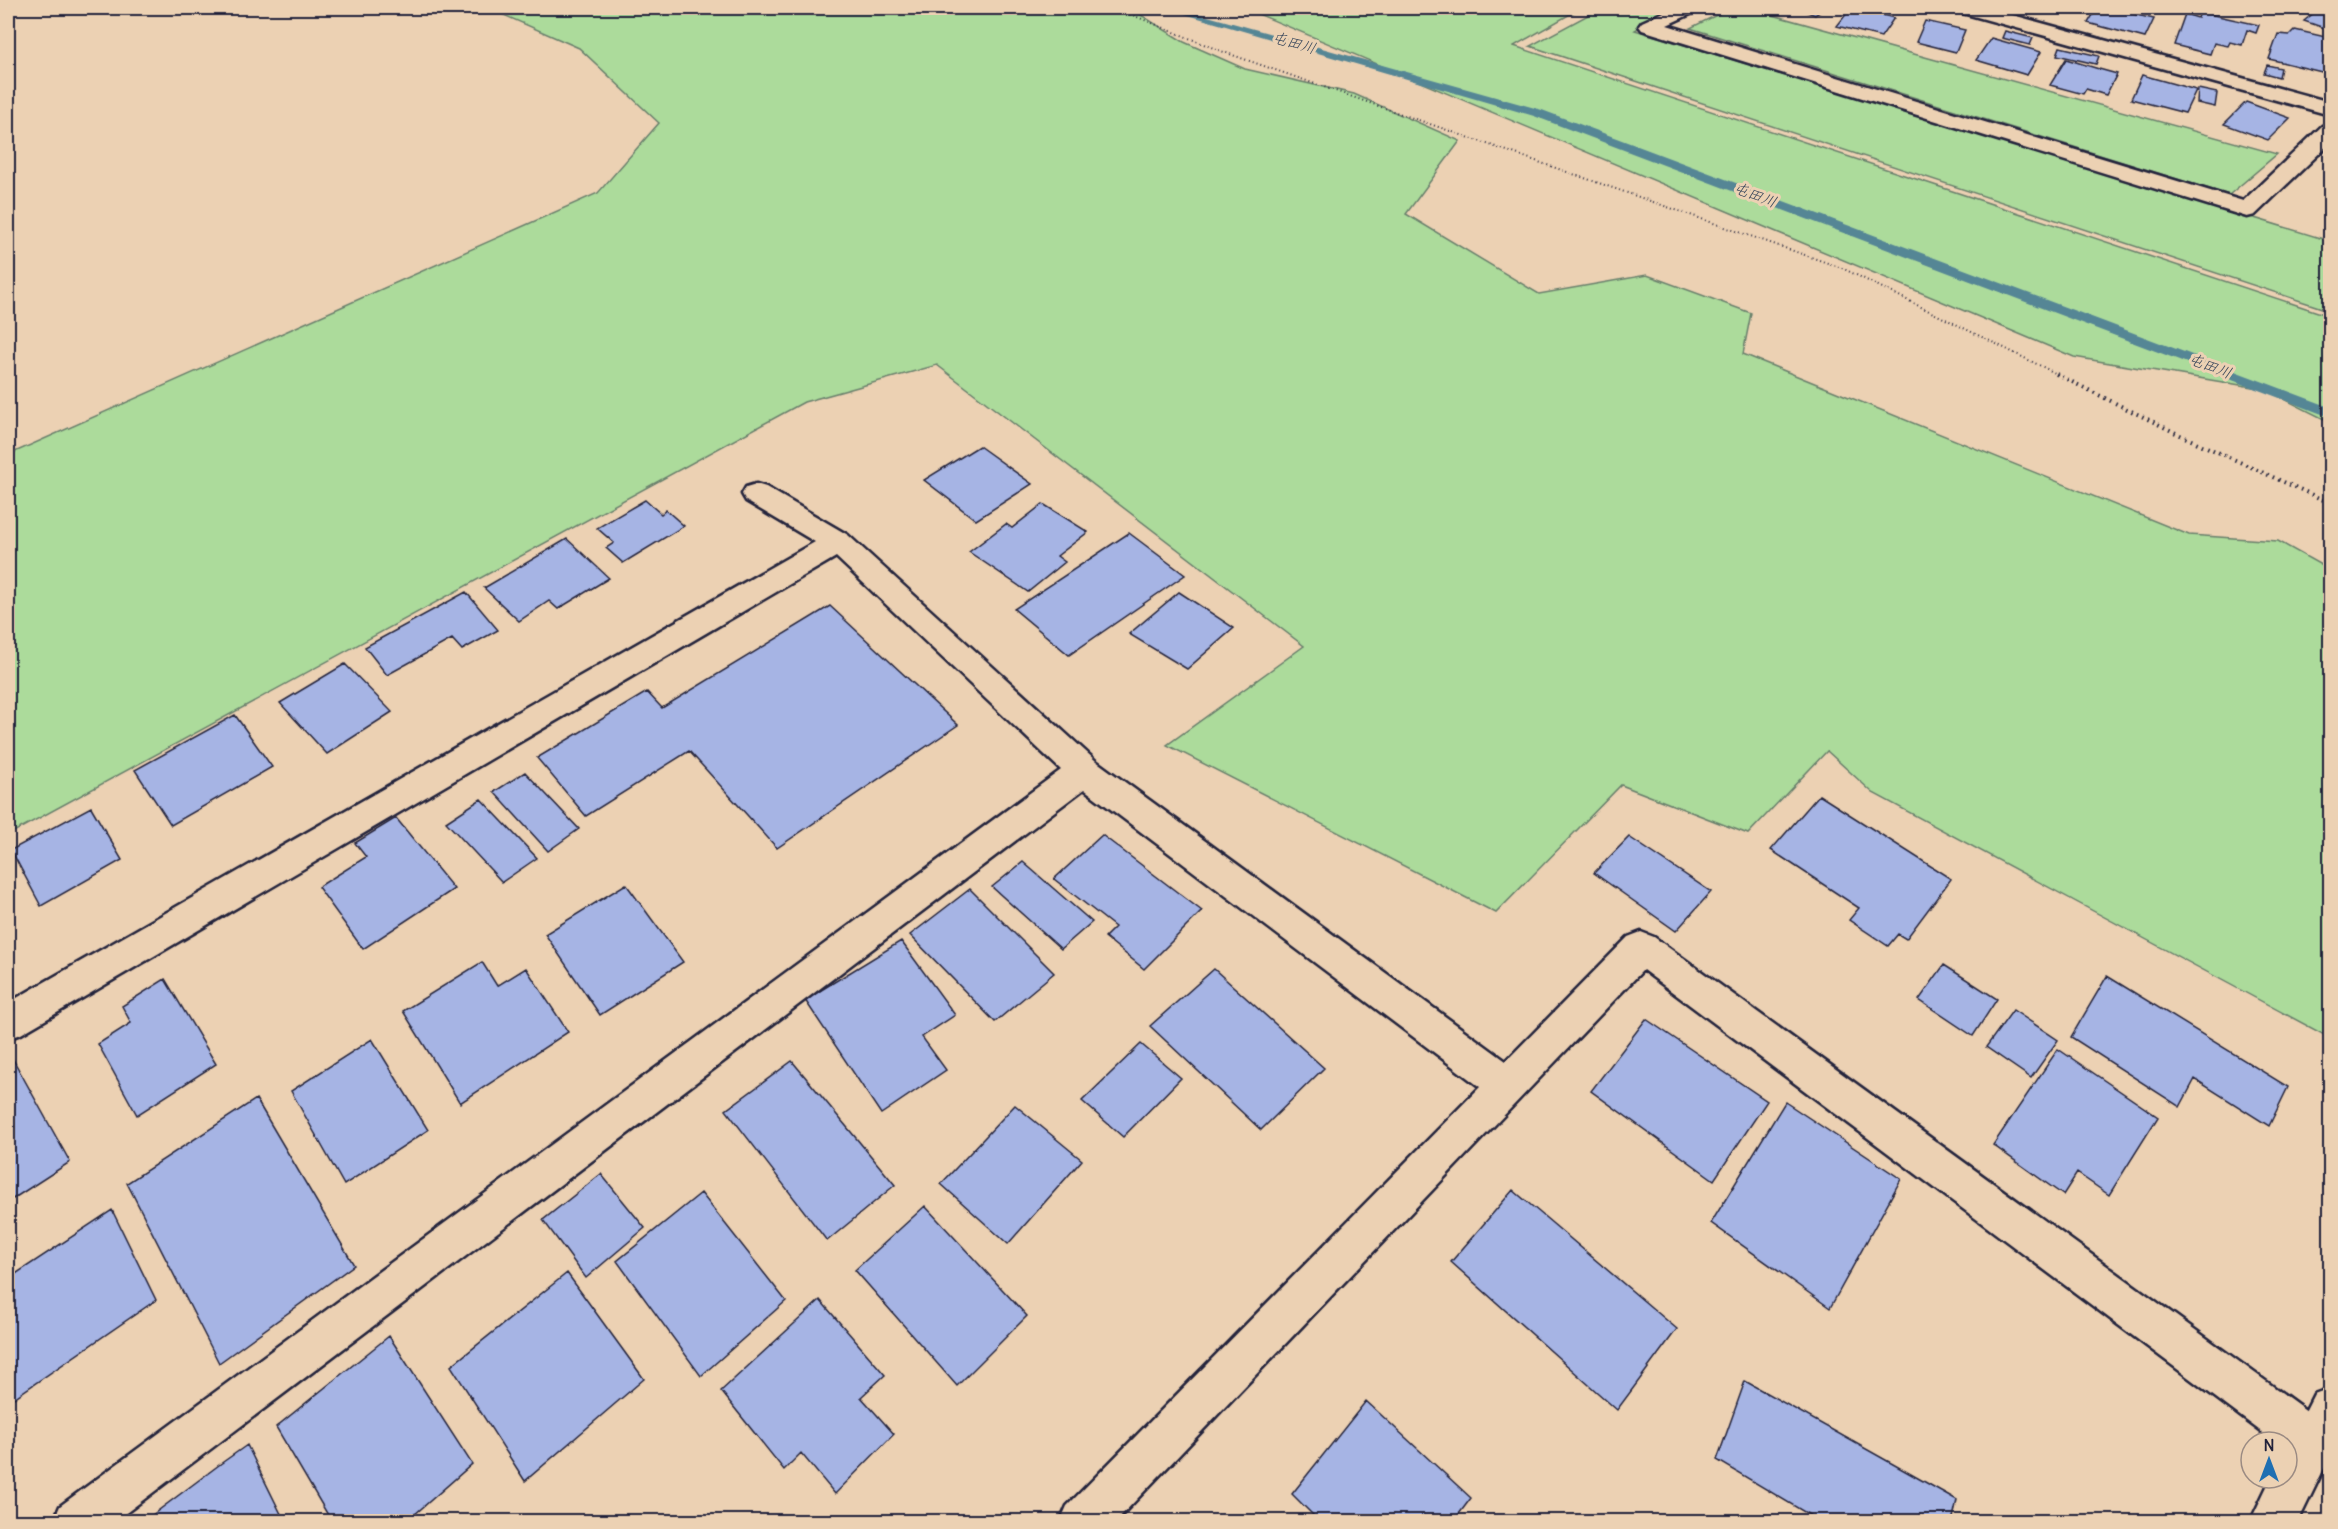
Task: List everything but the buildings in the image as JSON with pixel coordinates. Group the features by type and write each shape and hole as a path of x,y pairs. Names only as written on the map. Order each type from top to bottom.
{"street":[{"path":"1688,8 1649,26 2247,210 2331,131"},
{"path":"1966,8 2331,109"},
{"path":"756,494 838,542 1084,771 1509,1085"},
{"path":"8,1022 838,542"},
{"path":"76,1521 1084,771"},
{"path":"1083,1521 1641,948 2322,1427 2273,1521"}],"path":[{"path":"1115,8 1243,59 1842,268 2178,434 2331,503"}],"green space":[{"path":"488,8 1130,8 1184,42 1245,69 1354,94 1460,141 1406,214 1539,294 1647,275 1751,313 1743,354 2189,535 2278,541 2330,570 2330,1038 1873,793 1827,751 1748,834 1621,785 1496,913 1167,745 1304,646 937,365 804,402 8,835 8,455 598,193 659,123 579,48"},
{"path":"1244,8 1581,8 1514,46 2330,316 2330,422 2264,389 2074,357"},
{"path":"1601,8 1673,8 1635,30 2330,241 2330,295 2322,308 1530,46"},
{"path":"1731,8 1747,8 2277,154 2229,195 1690,28"}],"waterway":[{"name":"屯田川","path":"1169,8 1538,113 2330,412"}]}
